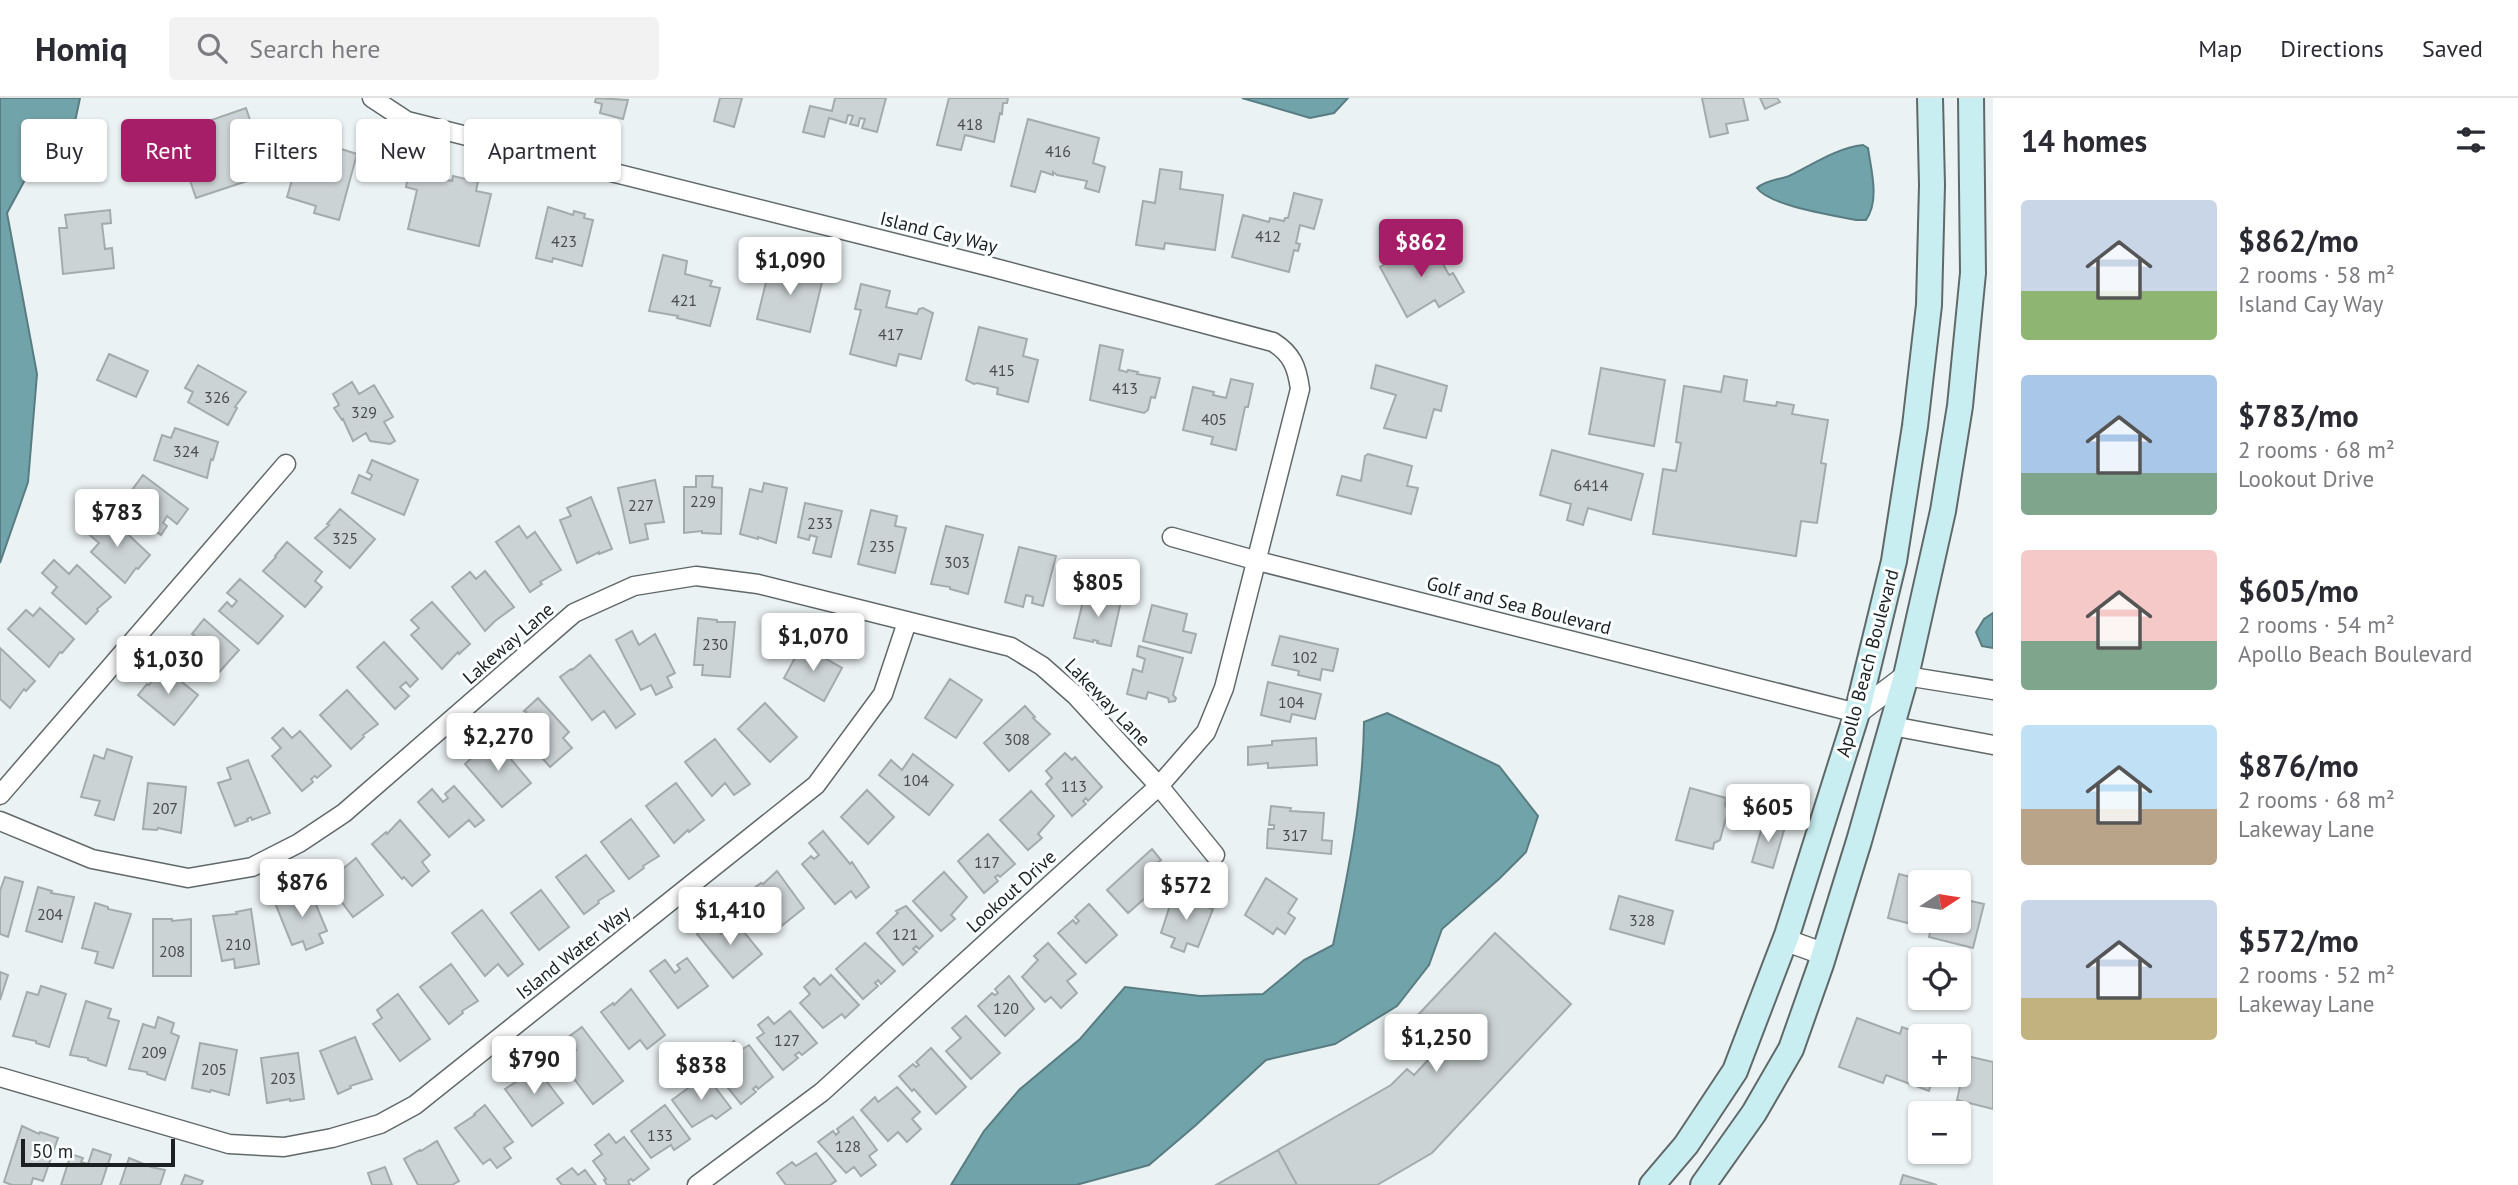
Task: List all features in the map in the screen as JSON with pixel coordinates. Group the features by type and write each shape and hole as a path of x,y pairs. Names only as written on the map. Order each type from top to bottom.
{"main road":[{"name":"Apollo Beach Boulevard","path":"1652,1185 1686,1145 1735,1071 1785,940 1857,713 1894,561 1915,426 1929,305 1932,185 1930,98"},
{"name":"Apollo Beach Boulevard","path":"1703,1185 1754,1113 1791,1049 1824,954 1906,676 1942,511 1960,406 1973,272 1971,98"}],"street":[{"name":"Island Cay Way","path":"372,98 407,121 991,267 1273,342 1292,359 1298,372 1300,389 1258,561"},
{"path":"0,794 286,464"},
{"name":"Golf and Sea Boulevard","path":"1172,537 1857,713"},
{"name":"Lookout Drive","path":"697,1185 822,1092 1159,786 1206,732 1224,688 1258,561"},
{"name":"Lakeway Lane","path":"0,821 92,859 188,878 252,867 299,843 344,813 574,614 634,586 696,576 758,584 1011,647 1042,666 1075,695 1159,786 1215,855"},
{"name":"Island Water Way","path":"0,1076 229,1144 284,1147 332,1138 380,1124 415,1105 816,785 883,694 907,622"},
{"path":"1857,713 1906,676 1993,690"},
{"path":"1892,726 1993,745"},
{"path":"1785,940 1824,954"}],"water":[{"path":"0,98 80,98 76,119 21,119 21,182 24,182 7,213 37,374 28,482 0,563"},
{"path":"1242,98 1348,98 1334,113 1310,118"},
{"path":"1863,145 1868,148 1874,194 1866,220 1788,205 1757,188 1789,176 1834,153"},
{"path":"1993,613 1993,648 1982,646 1976,632 1984,619"},
{"path":"1387,713 1499,766 1538,816 1526,852 1442,929 1429,965 1397,1006 1335,1044 1266,1060 1149,1165 1076,1185 951,1185 984,1131 1019,1090 1080,1039 1125,987 1200,996 1263,994 1304,960 1333,945 1354,834 1364,722"}],"building":[{"path":"596,98 628,100 623,119 600,113 602,104 595,102"},
{"path":"720,98 742,98 734,127 714,121"},
{"path":"835,98 886,98 877,132 862,128 865,119 860,118 858,126 850,124 853,116 848,115 846,123 829,118 824,137 803,132 810,106 832,111"},
{"path":"949,98 1008,98 1007,103 1003,103 994,142 965,135 961,150 937,145"},
{"path":"1702,98 1743,98 1748,120 1726,124 1728,133 1710,137"},
{"path":"1760,98 1777,98 1780,102 1765,109"},
{"path":"246,108 250,119 230,119 230,182 244,182 196,198 191,182 216,182 214,119"},
{"path":"1028,119 1099,138 1093,163 1105,167 1099,192 1085,188 1087,181 1041,171 1035,192 1011,186"},
{"path":"342,149 356,154 339,220 314,213 316,206 287,197 291,182 342,182"},
{"path":"1160,169 1182,172 1180,189 1223,195 1215,250 1165,243 1164,249 1136,245 1143,201 1155,203"},
{"path":"453,176 464,179 464,182 478,182 476,191 491,194 479,246 408,229 417,190 406,187 407,182 450,182"},
{"path":"1294,193 1322,200 1314,229 1300,225 1296,243 1300,244 1298,251 1294,250 1289,272 1232,257 1243,215 1269,222 1270,218 1284,221 1288,218"},
{"path":"548,207 573,215 574,211 585,214 584,218 593,220 582,266 553,258 552,262 536,258"},
{"path":"110,210 111,223 102,224 105,249 112,248 114,268 63,274 59,228 67,228 65,215"},
{"path":"1428,239 1433,247 1440,246 1441,253 1438,255 1449,275 1453,273 1464,292 1439,307 1435,300 1407,317 1380,267"},
{"path":"663,255 687,261 685,274 712,281 710,286 720,288 710,326 649,311"},
{"path":"772,258 798,264 796,272 823,278 810,332 757,319"},
{"path":"861,284 890,291 886,307 917,314 919,309 923,308 933,313 921,359 899,354 896,366 850,354 861,310 855,309"},
{"path":"979,327 1027,339 1023,356 1038,360 1028,402 997,394 998,388 966,380"},
{"path":"1100,345 1123,350 1119,370 1160,378 1155,398 1151,397 1148,410 1144,413 1090,400"},
{"path":"109,354 148,371 136,397 97,380"},
{"path":"198,365 246,392 235,407 237,408 228,425 188,402 193,392 185,388"},
{"path":"1376,365 1447,386 1441,411 1434,409 1426,438 1384,428 1396,395 1371,388"},
{"path":"1601,368 1665,380 1654,446 1589,434"},
{"path":"1724,376 1747,380 1744,401 1776,406 1777,402 1794,405 1792,414 1828,420 1821,463 1826,464 1817,523 1801,521 1796,556 1653,534 1663,469 1676,471 1681,443 1676,442 1684,386 1721,392"},
{"path":"1231,379 1253,384 1236,450 1211,444 1213,437 1183,430 1193,387 1226,398"},
{"path":"352,382 359,394 374,385 393,417 384,422 395,441 390,444 370,441 366,433 353,441 343,419 334,408 339,405 333,394"},
{"path":"175,428 218,442 207,478 154,460 162,435 171,438"},
{"path":"1552,450 1643,474 1631,520 1588,508 1583,525 1567,520 1571,504 1540,495"},
{"path":"1368,454 1412,466 1407,486 1418,488 1411,514 1337,495 1342,476 1361,481 1365,456"},
{"path":"372,460 418,480 404,515 352,493 359,475 370,480 372,475 367,472"},
{"path":"143,475 188,509 177,524 167,516 163,523 167,526 161,535 121,505"},
{"path":"696,476 713,476 712,487 722,488 721,534 702,531 684,533 684,487 696,487"},
{"path":"655,480 664,522 645,524 648,539 630,543 618,488"},
{"path":"764,483 787,488 776,543 740,534 750,489 762,492"},
{"path":"591,497 612,549 577,563 560,520 571,516 567,508"},
{"path":"805,503 842,511 831,557 813,553 817,537 810,535 809,540 798,537"},
{"path":"340,509 375,539 350,568 315,538 329,525 327,524"},
{"path":"871,510 897,516 895,526 906,528 895,573 858,564"},
{"path":"98,517 112,530 117,524 150,555 125,583 91,552 99,543 85,531"},
{"path":"519,526 527,538 535,532 561,570 540,582 542,584 530,592 496,542"},
{"path":"946,526 983,535 968,594 931,584"},
{"path":"287,542 322,572 315,581 322,587 305,607 263,571"},
{"path":"1019,547 1056,556 1043,606 1032,603 1033,597 1026,595 1023,607 1005,602"},
{"path":"54,560 69,574 77,565 111,597 97,609 86,624 52,593 57,587 42,573"},
{"path":"485,571 514,607 485,631 452,587 470,572 476,579"},
{"path":"240,579 283,616 258,644 219,611 227,602 232,607 237,601 227,593"},
{"path":"1085,593 1121,601 1111,646 1097,643 1098,641 1074,638"},
{"path":"432,602 470,644 442,669 411,635 419,628 411,620"},
{"path":"1152,605 1187,614 1183,631 1196,634 1191,653 1143,641"},
{"path":"40,608 74,639 49,667 8,629 26,610 33,616"},
{"path":"698,618 735,622 730,677 702,675 703,665 694,665"},
{"path":"204,619 239,650 214,678 180,648 194,635 192,634"},
{"path":"632,631 639,645 655,634 675,673 667,677 672,687 656,695 651,685 641,690 616,640"},
{"path":"1280,636 1338,649 1333,671 1322,669 1320,680 1298,675 1299,671 1272,665"},
{"path":"384,642 418,679 410,687 406,682 400,687 409,696 395,709 357,667"},
{"path":"802,645 842,668 824,701 784,678"},
{"path":"1139,646 1183,658 1173,695 1175,701 1169,702 1168,698 1148,692 1146,699 1127,694 1133,669 1142,672 1145,659 1137,656"},
{"path":"0,648 35,681 26,691 24,689 10,708 0,699"},
{"path":"590,655 635,714 616,728 604,711 592,720 560,677"},
{"path":"162,666 198,695 174,725 138,695"},
{"path":"950,679 982,700 956,738 925,718"},
{"path":"1268,682 1321,694 1315,719 1292,714 1290,722 1261,715"},
{"path":"347,690 378,724 363,735 351,749 320,715"},
{"path":"538,698 569,732 563,738 572,748 550,767 511,723 526,712 524,711"},
{"path":"765,703 797,737 770,762 738,729"},
{"path":"1025,706 1050,734 1009,771 984,743"},
{"path":"283,728 292,738 300,731 331,766 317,778 315,776 311,779 313,782 302,791 272,756 281,748 272,738"},
{"path":"1316,738 1317,765 1268,768 1268,763 1248,765 1248,747 1272,745 1272,741"},
{"path":"494,739 531,783 502,807 465,764"},
{"path":"715,739 750,784 734,795 725,783 712,796 685,762"},
{"path":"107,749 132,757 114,820 95,815 100,801 81,797 94,755 104,759"},
{"path":"1065,753 1072,760 1075,757 1102,787 1088,801 1086,798 1083,801 1086,804 1072,816 1046,784 1052,778 1046,771"},
{"path":"913,754 953,785 929,815 879,775 891,760 902,770"},
{"path":"248,760 270,813 252,820 251,817 235,826 218,783 231,779 227,768"},
{"path":"148,783 186,787 181,833 158,828 143,829"},
{"path":"676,783 704,820 674,843 646,806"},
{"path":"454,786 484,820 475,827 469,820 449,837 418,802 432,789 443,802 448,798 445,794"},
{"path":"1690,788 1726,798 1728,811 1720,840 1714,843 1713,849 1676,840"},
{"path":"867,790 894,817 868,844 841,817"},
{"path":"1031,791 1054,816 1038,834 1042,838 1028,850 1000,820"},
{"path":"1271,806 1291,808 1290,811 1324,813 1322,840 1332,841 1331,854 1267,848 1268,829 1274,829 1274,825 1269,825"},
{"path":"631,819 659,856 629,879 601,842"},
{"path":"400,820 430,855 422,862 429,871 412,886 404,877 402,879 372,844 386,832 387,834"},
{"path":"1764,820 1785,827 1773,868 1752,862"},
{"path":"823,831 850,864 852,862 869,887 856,898 851,891 835,904 802,864 811,856 814,859 819,855 809,843"},
{"path":"988,834 1015,864 1000,877 995,877 998,881 984,893 958,861"},
{"path":"1152,849 1161,860 1157,863 1169,877 1128,913 1107,890"},
{"path":"586,855 614,891 584,914 556,877"},
{"path":"356,858 383,895 353,917 325,880"},
{"path":"777,871 804,908 775,931 746,894"},
{"path":"944,872 967,897 951,915 955,919 941,931 913,901"},
{"path":"1899,874 1908,876 1908,923 1888,918"},
{"path":"5,877 23,882 8,937 0,934 0,891"},
{"path":"1266,878 1297,899 1288,913 1295,918 1285,934 1277,928 1273,934 1245,915"},
{"path":"38,887 52,891 51,893 74,897 62,942 26,931"},
{"path":"309,888 327,931 319,934 323,943 306,950 303,941 292,945 275,903"},
{"path":"541,890 569,927 539,950 511,913"},
{"path":"1174,893 1191,900 1190,904 1194,906 1195,903 1213,909 1198,947 1187,943 1184,952 1171,947 1175,938 1161,933"},
{"path":"1619,896 1673,911 1664,944 1610,929"},
{"path":"1971,901 1984,904 1973,948 1929,937 1930,933 1971,933"},
{"path":"95,903 131,914 113,968 95,963 98,952 82,948"},
{"path":"1089,904 1117,935 1086,963 1058,933 1073,920 1076,924 1079,921 1075,917"},
{"path":"906,906 933,936 919,949 916,946 913,949 917,952 903,965 877,933 898,913 896,911"},
{"path":"251,909 259,964 235,968 234,959 222,961 213,916 237,914 236,912"},
{"path":"482,910 523,964 508,976 498,964 485,976 452,933"},
{"path":"153,919 191,919 191,976 153,976"},
{"path":"734,920 762,954 733,978 697,934 711,922 721,934"},
{"path":"1495,933 1571,1004 1432,1153 1377,1185 1297,1185 1278,1150 1391,1085 1407,1069 1414,1075 1445,1042 1417,1016"},
{"path":"865,943 895,971 881,984 878,980 875,983 878,986 863,999 836,969"},
{"path":"1048,943 1076,974 1067,981 1077,993 1061,1008 1051,997 1045,1002 1022,977 1038,960 1034,956"},
{"path":"687,958 708,986 678,1008 650,971 665,960 675,973 680,969 677,965"},
{"path":"451,964 478,1001 462,1011 463,1013 449,1024 420,987"},
{"path":"0,972 8,975 0,1000"},
{"path":"831,975 859,1005 845,1018 842,1014 823,1028 800,1003 810,994 804,987 814,978 820,985"},
{"path":"1009,976 1034,1009 1005,1036 978,1006 992,993 998,993 995,989"},
{"path":"41,986 66,994 49,1047 13,1036 27,992 38,995"},
{"path":"631,989 665,1035 647,1049 640,1040 629,1049 601,1012 613,1003 614,1005"},
{"path":"398,994 430,1039 400,1061 373,1024 382,1018 377,1010"},
{"path":"86,1001 111,1009 108,1018 119,1021 106,1066 88,1058 70,1055"},
{"path":"790,1011 817,1043 802,1055 799,1052 795,1055 798,1058 783,1070 757,1038 764,1033 758,1025 768,1017 774,1024"},
{"path":"966,1016 1000,1053 971,1079 946,1051 961,1038 952,1028"},
{"path":"158,1017 174,1023 171,1033 179,1036 165,1080 147,1072 129,1069 143,1024 155,1028"},
{"path":"1857,1018 1900,1034 1902,1027 1908,1029 1908,1083 1886,1075 1883,1083 1839,1067"},
{"path":"582,1027 623,1081 593,1104 560,1060 576,1050 567,1038"},
{"path":"355,1037 372,1079 350,1086 351,1088 338,1094 320,1051"},
{"path":"734,1041 741,1050 749,1045 773,1077 758,1089 756,1086 753,1089 756,1092 741,1104 728,1088 731,1086 717,1069 720,1067 713,1058"},
{"path":"200,1043 237,1050 229,1095 192,1088"},
{"path":"931,1048 966,1087 936,1114 899,1076 913,1064 916,1067 919,1065 916,1062"},
{"path":"298,1053 304,1099 267,1103 261,1058"},
{"path":"1971,1057 1993,1062 1993,1109 1971,1104 1971,1101 1957,1100 1960,1087 1971,1087"},
{"path":"535,1066 563,1103 532,1126 505,1089"},
{"path":"706,1075 731,1108 716,1119 712,1115 692,1127 672,1100"},
{"path":"897,1087 920,1112 912,1119 921,1129 907,1142 898,1132 888,1141 861,1110 875,1097 878,1102"},
{"path":"485,1105 513,1142 504,1148 511,1158 497,1168 490,1159 483,1164 455,1128"},
{"path":"665,1105 690,1139 674,1150 671,1145 651,1158 631,1131"},
{"path":"853,1117 877,1150 869,1156 876,1165 861,1176 854,1167 846,1173 818,1142 833,1131 836,1135 839,1132 837,1129"},
{"path":"22,1126 39,1134 40,1132 58,1138 43,1181 33,1178 31,1185 12,1185 4,1182"},
{"path":"609,1134 616,1143 624,1137 649,1169 633,1181 628,1181 630,1185 607,1185 604,1180 606,1179 593,1161 602,1154 595,1145"},
{"path":"437,1141 459,1181 452,1185 418,1185 404,1159"},
{"path":"93,1149 111,1155 101,1185 61,1185 71,1154 83,1158 81,1162 88,1164"},
{"path":"1278,1150 1297,1185 1216,1185"},
{"path":"816,1153 836,1181 830,1185 786,1185 777,1173 792,1162 796,1166"},
{"path":"129,1158 165,1170 160,1185 120,1185"},
{"path":"385,1167 392,1185 372,1185 368,1173"},
{"path":"572,1168 578,1175 585,1170 596,1185 562,1185 557,1179"},
{"path":"185,1175 203,1181 201,1185 181,1185"},
{"path":"1903,1175 1937,1185 1900,1185"}]}
